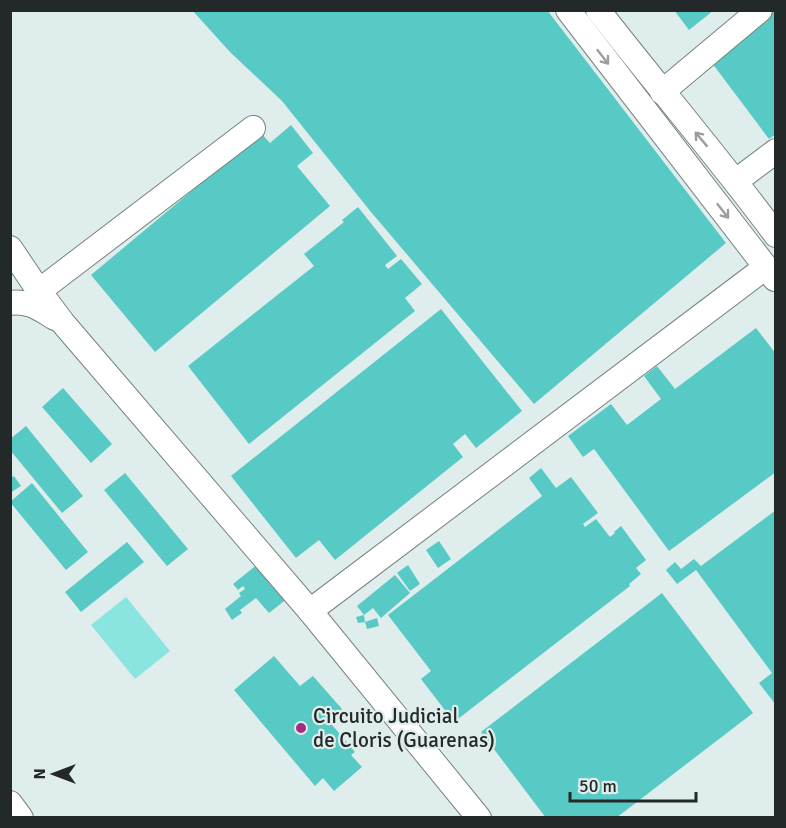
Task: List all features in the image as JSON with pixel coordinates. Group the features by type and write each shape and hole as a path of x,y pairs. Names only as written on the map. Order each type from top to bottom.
{"street":[{"path":"310,611 771,273 568,10"},
{"path":"598,10 736,181 776,236"},
{"path":"662,92 760,10"},
{"path":"39,291 253,128"},
{"path":"736,181 776,151"},
{"path":"10,248 63,323 310,611 479,818"},
{"path":"10,303 32,304 63,323"},
{"path":"10,803 21,817"}],"shaded area":[{"path":"126,597 170,651 135,679 91,625"}],"building":[{"path":"192,10 547,10 726,243 534,404 371,212 282,101 230,52"},
{"path":"674,10 714,10 689,30"},
{"path":"772,10 776,10 776,134 769,139 709,59"},
{"path":"291,125 313,153 297,166 330,206 155,352 91,275 261,133 270,143"},
{"path":"358,207 397,256 385,265 388,269 401,259 422,284 405,298 415,311 249,444 188,366 314,266 304,254 344,222 342,220"},
{"path":"441,309 522,411 476,448 465,434 453,444 463,457 335,560 319,540 296,558 231,476"},
{"path":"756,328 776,354 776,472 669,551 594,449 583,457 568,436 611,404 627,425 661,399 644,376 657,366 675,389"},
{"path":"63,388 112,444 91,463 42,407"},
{"path":"26,426 83,496 62,513 10,450 10,439"},
{"path":"541,468 556,488 571,477 598,513 583,524 585,527 596,519 610,537 621,526 646,560 636,568 641,574 629,584 630,586 454,722 421,679 431,671 388,615 542,496 529,478"},
{"path":"125,473 188,549 167,566 104,490"},
{"path":"14,476 21,486 10,493 10,478"},
{"path":"32,483 88,552 66,570 10,502"},
{"path":"776,510 776,705 759,683 772,673 696,570 677,584 666,570 675,562 681,569 694,559 701,566"},
{"path":"439,541 451,559 438,568 426,550"},
{"path":"127,542 144,562 81,612 65,592"},
{"path":"258,564 288,598 269,613 256,598 240,610 242,613 232,620 225,609 241,596 239,593 245,589 243,586 238,590 233,584"},
{"path":"408,565 420,584 410,591 397,573"},
{"path":"395,575 410,593 381,618 373,608 364,615 357,606"},
{"path":"662,593 753,713 616,818 546,818 481,732"},
{"path":"364,615 365,622 358,623 356,617"},
{"path":"377,618 379,626 367,629 365,622"},
{"name":"Circuito Judicial de Cloris (Guarenas)","path":"274,656 300,686 313,676 342,709 328,720 355,752 351,755 362,767 334,791 323,778 315,786 234,690"}],"place":[{"name":"Circuito Judicial de Cloris (Guarenas)","path":"301,728"}]}
